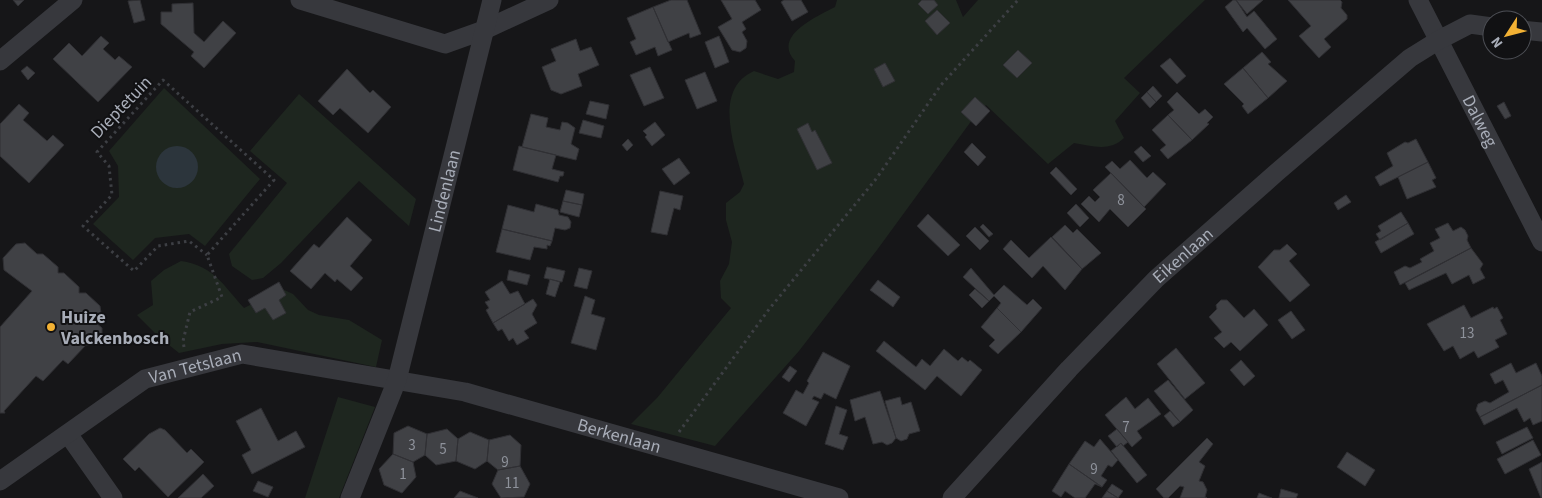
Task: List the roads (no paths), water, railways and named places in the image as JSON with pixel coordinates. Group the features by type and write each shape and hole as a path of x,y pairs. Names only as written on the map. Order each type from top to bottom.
{"street":[{"path":"0,61 73,0"},
{"path":"300,0 445,44 484,30 549,0"},
{"name":"Lindenlaan","path":"350,498 397,380 492,0"},
{"name":"Dalweg","path":"1418,0 1542,242"},
{"name":"Eikenlaan","path":"952,498 1068,369 1156,279 1410,58 1470,24 1482,25"},
{"name":"Van Tetslaan","path":"0,481 145,379 242,354 397,380"},
{"name":"Berkenlaan","path":"397,380 465,392 839,498"},
{"path":"68,434 113,498"}],"place":[{"name":"Huize Valckenbosch","path":"51,327"}]}
